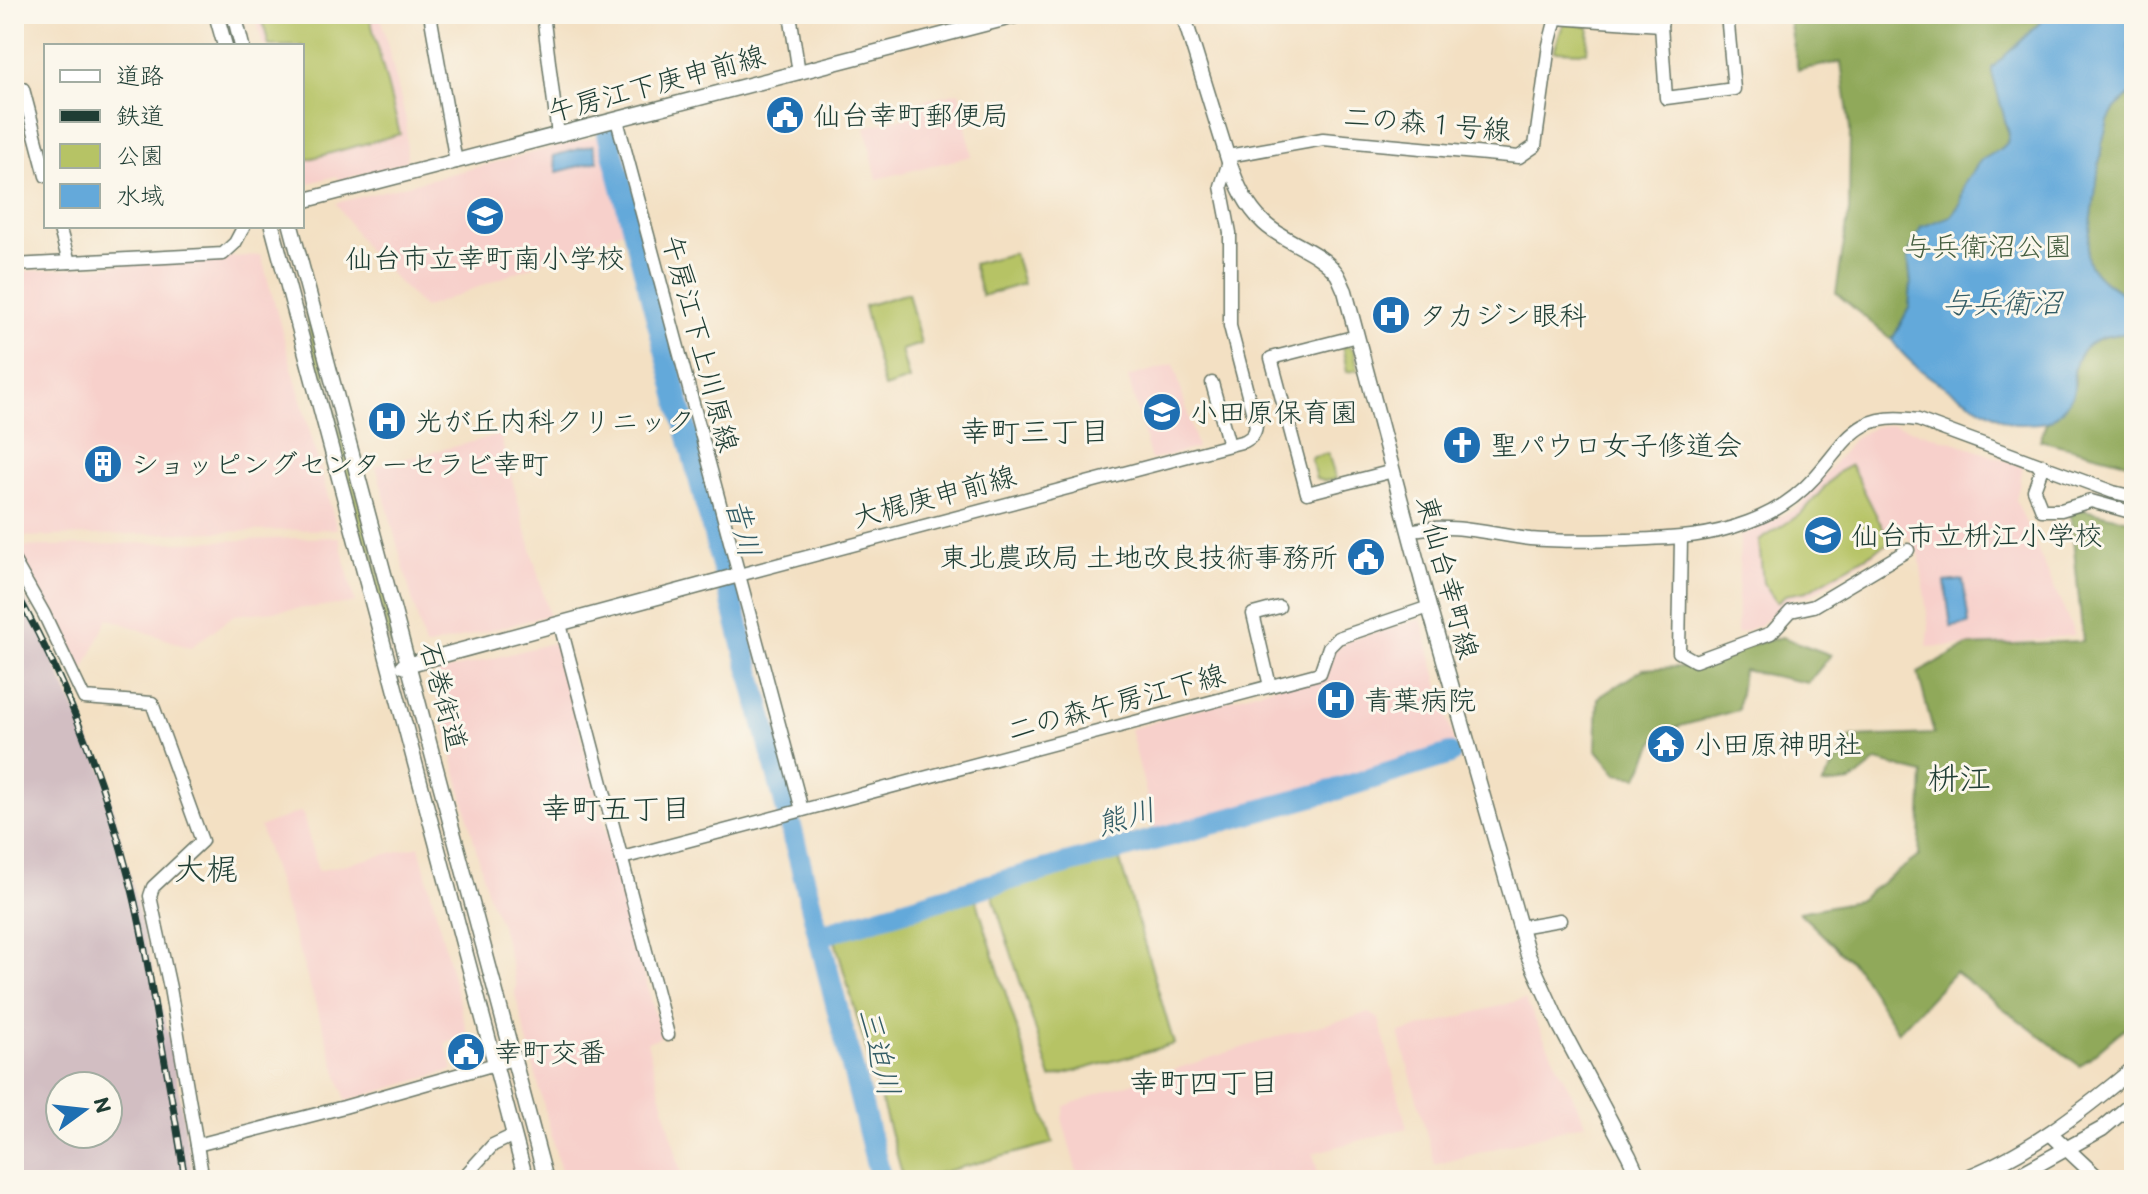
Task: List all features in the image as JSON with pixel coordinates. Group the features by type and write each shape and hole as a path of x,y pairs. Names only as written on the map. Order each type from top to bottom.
{"street":[{"path":"216,14 224,44"},
{"path":"234,14 242,44"},
{"path":"430,14 456,162"},
{"path":"543,14 558,135"},
{"path":"790,14 799,73"},
{"name":"午房江下庚申前線","path":"304,200 1023,14"},
{"name":"東仙台幸町線","path":"1183,14 1237,185 1265,224 1327,263 1338,275 1345,291 1519,927 1560,1026 1640,1180"},
{"path":"1556,16 1663,20 1666,98 1734,89 1727,14"},
{"name":"二の森１号線","path":"1228,159 1323,139 1519,157 1535,146 1556,16"},
{"path":"23,89 44,168"},
{"name":"午房江下上川原線","path":"617,120 729,578 791,813"},
{"name":"大梶庚申前線","path":"391,669 1250,438 1256,426 1230,326 1230,233 1221,186 1228,159"},
{"path":"60,228 69,262"},
{"path":"14,265 223,254 235,243 243,228"},
{"name":"石巻街道","path":"273,228 526,1180"},
{"name":"石巻街道","path":"292,228 546,1180"},
{"path":"1357,336 1271,358 1307,493 1393,471"},
{"path":"1212,383 1229,445"},
{"path":"1409,531 1436,527 1559,542 1710,535 1751,521 1785,504 1812,480 1849,436 1868,423 1902,417 2134,497"},
{"path":"2043,465 2034,490 2042,510 2061,510 2091,501 2134,513"},
{"path":"1681,538 1679,652 1695,661 1771,633 1791,611 1814,606 1908,550"},
{"path":"14,561 44,614 84,698 152,703 202,841 153,887 150,896 170,988 203,1180"},
{"path":"1270,686 1253,614 1279,607"},
{"name":"二の森午房江下線","path":"622,858 1320,673 1329,647 1338,638 1429,607"},
{"path":"560,624 668,1035"},
{"path":"1519,927 1560,920"},
{"path":"197,1145 513,1059"},
{"path":"1960,1180 2050,1133 2134,1068"},
{"path":"2010,1180 2102,1129 2134,1102"},
{"path":"2050,1133 2100,1180"},
{"path":"461,1180 493,1145 514,1135"}],"shaded area":[{"name":"仙台市立幸町南小学校","path":"255,14 380,14 406,120 407,162 340,180 336,176 304,184 304,44 262,44"},
{"path":"959,92 972,156 877,179 865,127 911,116 909,104"},
{"name":"仙台市立幸町南小学校","path":"602,135 628,229 424,308 366,249 336,203"},
{"path":"261,255 337,529 14,537 14,272"},
{"name":"小田原保育園","path":"1174,364 1197,448 1151,460 1128,377"},
{"name":"仙台市立枡江小学校","path":"1893,424 2023,467 2016,500 2075,635 2004,644 1927,647 1929,629 1919,552 1906,534 1810,595 1789,599 1760,625 1737,634 1740,536 1798,508 1854,438 1874,427"},
{"path":"500,435 549,615 425,647 376,466"},
{"path":"339,537 355,603 234,615 190,648 108,618 81,677 17,547"},
{"path":"14,579 106,778 171,1045 194,1180 14,1180"},
{"name":"青葉病院","path":"1421,619 1456,749 1156,833 1130,729 1327,671 1334,651 1348,641"},
{"path":"556,642 661,1037 647,1042 683,1180 563,1180 515,994 516,985 501,925 489,898 433,684 439,672"},
{"path":"302,811 318,871 419,846 468,1036 445,1043 453,1070 346,1101 260,827"},
{"path":"1525,999 1586,1123 1435,1165 1399,1033"},
{"path":"1369,1013 1379,1019 1407,1128 1313,1153 1320,1180 1079,1180 1062,1118 1065,1106 1279,1036"},
{"path":"1610,1170 1612,1180 1559,1180 1576,1177"}],"green space":[{"name":"仙台市立幸町南小学校","path":"261,14 369,14 400,134 304,160 304,44 268,44"},
{"path":"1788,14 2049,14 2004,121 2009,134 2007,143 1980,162 1964,184 1960,204 1951,216 1908,256 1911,284 1909,308 1892,340 1836,293 1849,211 1850,129 1841,62 1798,70"},
{"path":"1564,22 1589,27 1587,52 1554,51"},
{"path":"2134,91 2134,299 2119,292 2097,274 2087,253 2108,121 2115,108"},
{"path":"1014,253 1023,284 982,296 973,264"},
{"path":"908,293 921,344 901,350 909,380 884,388 864,306"},
{"path":"304,301 397,644 391,645 316,366"},
{"path":"2134,333 2134,464 2040,440 2046,423 2075,384 2074,370 2082,350 2099,339"},
{"path":"1342,345 1354,350 1358,370 1347,372"},
{"path":"1328,453 1336,479 1316,479 1311,458"},
{"path":"1851,465 1890,542 1807,591 1785,595 1777,603 1763,583 1759,541 1802,513 1838,472"},
{"path":"2070,507 2134,521 2134,1020 2080,1066 1955,972 1898,1032 1858,969 1799,912 1857,901 1919,856 1923,774 1877,761 1851,782 1822,785 1851,737 1934,734 1918,673 1967,646 2083,641"},
{"path":"1782,637 1831,655 1808,683 1743,670 1738,710 1659,732 1638,777 1617,774 1596,749 1598,698 1643,669 1695,666 1747,646"},
{"path":"1117,851 1174,1044 1051,1078 990,887"},
{"path":"976,899 1053,1143 904,1180 834,937"}],"water":[{"name":"与兵衛沼","path":"2049,14 2134,14 2134,31 2129,48 2134,62 2134,91 2115,108 2108,121 2087,253 2097,274 2119,292 2134,299 2134,333 2104,337 2088,345 2077,361 2072,396 2052,419 2015,424 1936,381 1911,362 1892,340 1909,308 1911,284 1908,256 1921,227 1951,216 1960,204 1964,184 1980,161 2007,143 2009,134 1992,68"},
{"path":"593,145 598,161 557,172 553,156"},
{"path":"1963,580 1969,624 1951,627 1945,582"}],"waterway":[{"name":"昔川","path":"608,134 881,1180"},
{"name":"熊川","path":"819,938 986,886 1335,790 1450,754"}],"railway":[{"path":"14,589 67,695 96,769 120,844 142,933 185,1180"}],"place":[{"name":"仙台幸町郵便局","path":"785,115"},
{"name":"仙台市立幸町南小学校","path":"485,216"},
{"name":"タカジン眼科","path":"1391,315"},
{"name":"小田原保育園","path":"1162,412"},
{"name":"光が丘内科クリニック","path":"387,421"},
{"name":"聖パウロ女子修道会","path":"1462,445"},
{"name":"ショッピングセンターセラビ幸町","path":"103,464"},
{"name":"仙台市立枡江小学校","path":"1823,535"},
{"name":"東北農政局 土地改良技術事務所","path":"1366,557"},
{"name":"青葉病院","path":"1336,700"},
{"name":"小田原神明社","path":"1666,744"},
{"name":"幸町交番","path":"466,1052"}],"district":[{"name":"幸町三丁目","path":"1035,432"},
{"name":"枡江","path":"1959,778"},
{"name":"幸町五丁目","path":"616,809"},
{"name":"大梶","path":"206,869"},
{"name":"幸町四丁目","path":"1204,1083"}],"park label":[{"name":"与兵衛沼公園","path":"1988,246"}],"water label":[{"name":"三迫川","path":"879,1052"}]}
